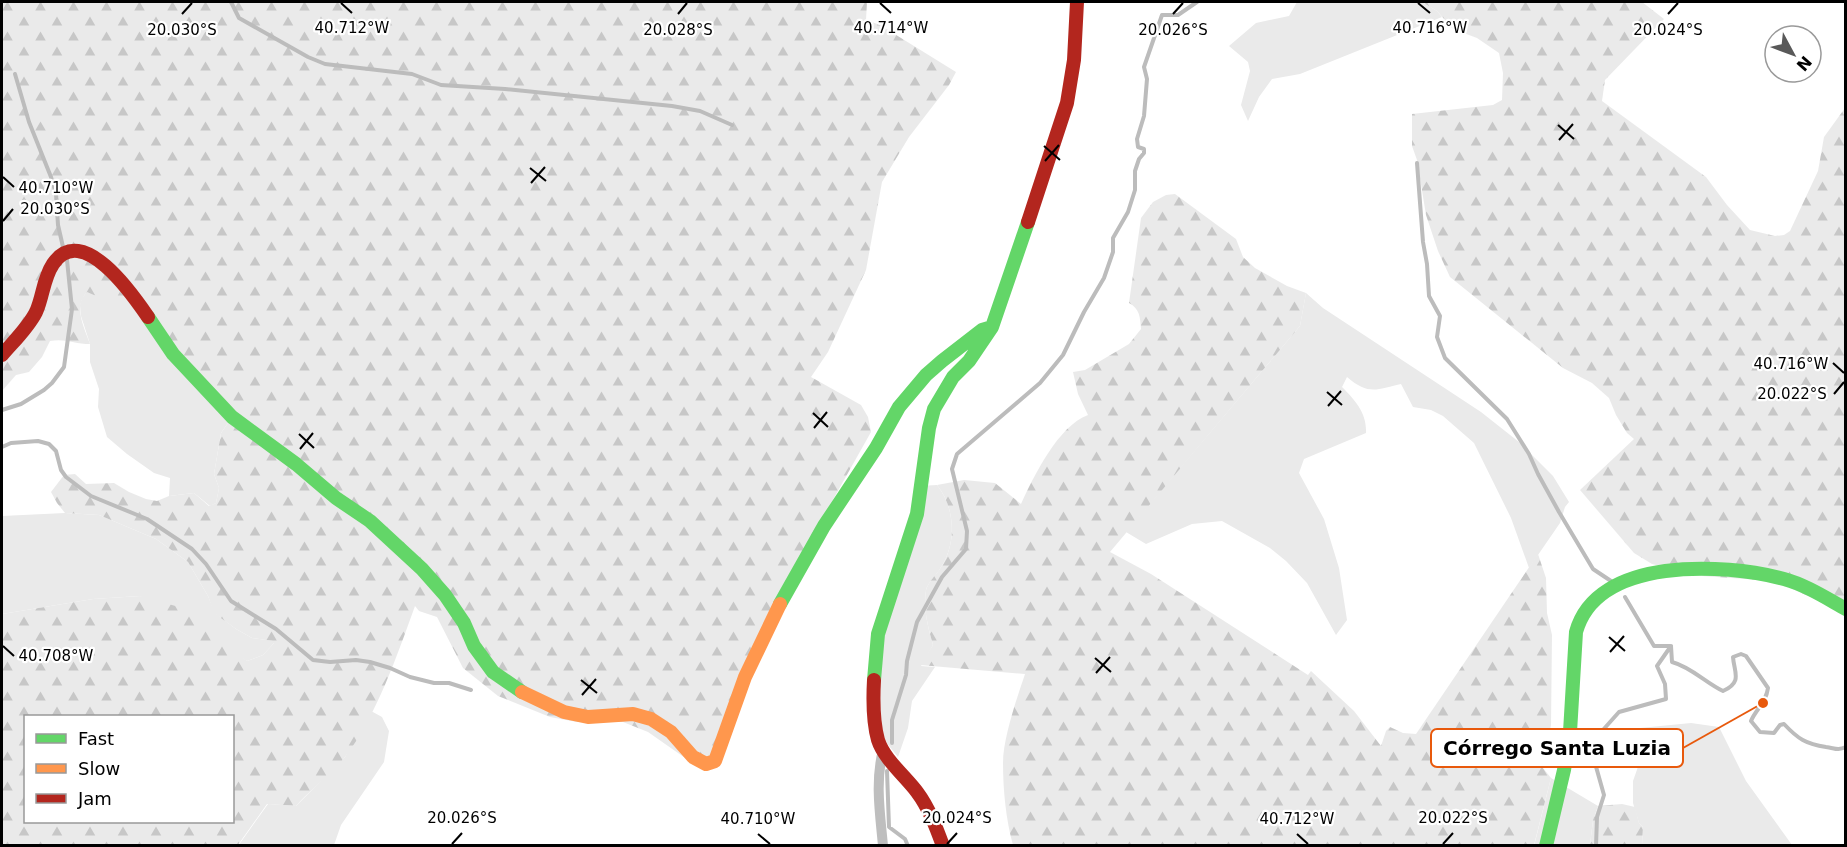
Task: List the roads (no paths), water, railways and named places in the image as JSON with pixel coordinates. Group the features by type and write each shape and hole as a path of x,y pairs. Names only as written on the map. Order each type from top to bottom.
{"street":[{"path":"943,846 934,821 919,794 878,739 873,694 878,634 917,514 929,428 934,409 953,377 969,361 992,327 1064,117 1073,82 1077,2"},
{"path":"2,355 36,312 47,275 53,264 61,255 75,251 88,254 112,271 128,288 173,354 232,417 296,464 336,498 370,521 422,569 445,594 464,622 474,646 493,672 529,697 564,712 588,717 633,714 651,719 671,732 693,757 706,765 715,761 745,677 784,596 824,526 876,448 899,407 926,375 942,361 982,330 992,327"},
{"path":"1546,846 1567,751 1574,700 1575,633 1586,608 1594,600 1621,585 1655,572 1698,568 1781,578 1797,583 1845,609"},
{"path":"883,846 878,792 879,767 884,750"}],"waterway":[{"path":"231,2 239,18 308,57 325,64 412,74 441,85 505,89 672,106 700,111 732,125"},
{"path":"892,743 892,720 906,675 907,661 917,622 942,577 966,549 967,531 952,469 957,454 1040,383 1063,355 1104,278 1113,252 1113,238 1128,212 1135,190 1135,171 1144,153 1144,149 1138,147 1137,139 1144,116 1147,79 1144,67 1162,15 1178,15 1197,2"},
{"path":"15,74 29,122 56,194 58,225 63,247"},
{"path":"1417,163 1429,296 1440,316 1437,337 1445,358 1507,419 1593,569 1611,581"},
{"path":"2,410 21,404 44,390 64,367 72,309 67,260"},
{"path":"2,447 11,443 38,441 49,444 56,451 61,470 66,477 91,496 147,519 192,549 206,564 231,601 276,629 313,660 370,662 410,677 434,683 449,683 471,690"},
{"path":"1625,597 1654,646 1670,646"},
{"path":"1671,646 1672,662 1723,691 1729,688 1735,680 1733,657 1741,654 1746,656 1768,688 1765,698 1751,721 1760,732 1774,733 1780,725 1784,724 1798,737 1808,742 1836,749 1846,747"},
{"path":"1596,846 1597,817 1604,795 1593,756 1594,740 1619,712 1666,699 1665,684 1657,666 1671,646"},
{"path":"887,771 889,827 905,839 908,846"}],"place":[{"name":"Córrego Santa Luzia","path":"1763,703"}]}
